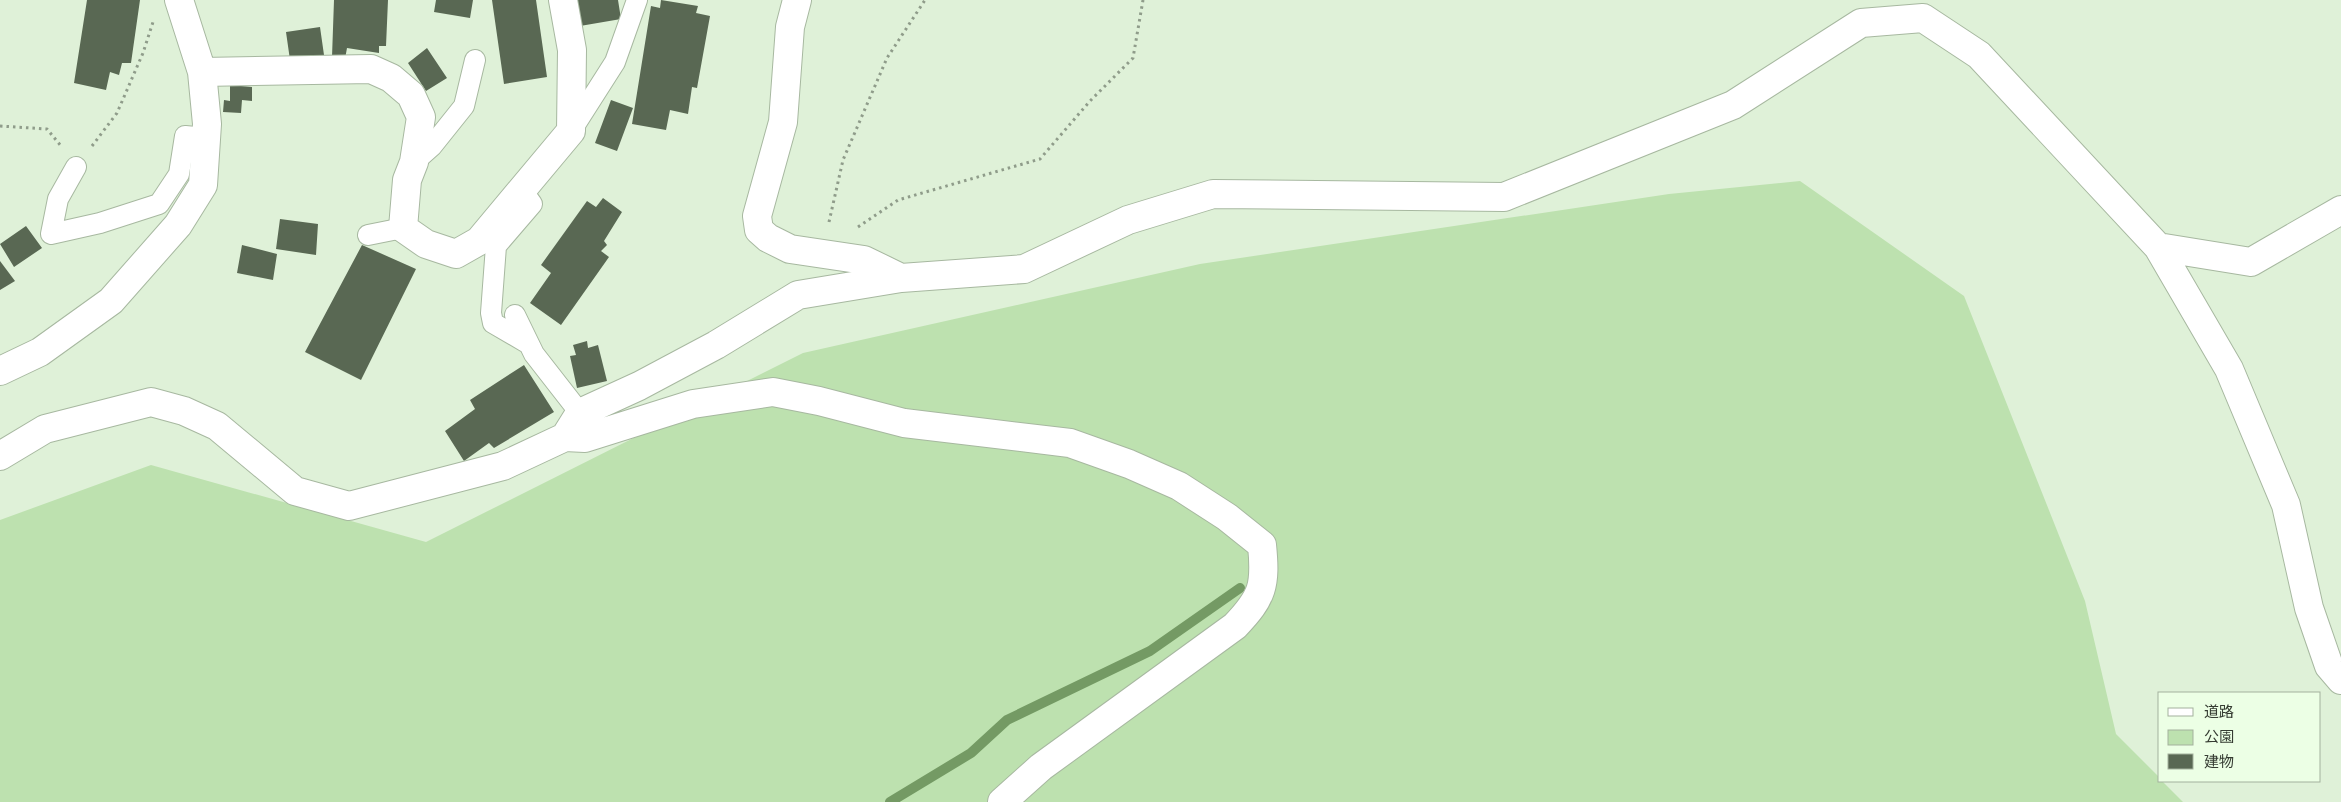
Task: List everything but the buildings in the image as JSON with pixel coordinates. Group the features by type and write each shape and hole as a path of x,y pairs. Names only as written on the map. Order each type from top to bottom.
{"street":[{"path":"0,371 40,352 111,301 178,225 203,185 207,124 202,72 179,0"},
{"path":"202,72 371,69 392,78 411,95 421,117 414,162 407,180 403,228 426,244 456,254 479,241 572,131 572,50 564,0"},
{"path":"797,0 790,27 783,122 757,216 759,230 768,238 790,249 864,260 901,278"},
{"path":"565,437 580,413 639,386 716,345 798,295 901,278 1024,269 1128,220 1213,194 1504,197 1733,105 1861,23 1923,18 1979,55 2158,247 2229,369 2286,505 2309,608 2329,666 2341,680"},
{"path":"2158,247 2251,262 2341,210"},
{"path":"0,456 45,429 152,402 184,411 217,426 296,491 349,506 503,466 565,437 585,438 693,404 773,392 819,401 904,423 1070,443 1129,464 1179,486 1227,518 1262,545 1265,575 1253,607 1235,626 1041,767 1002,802"}],"lane":[{"path":"572,131 615,62 637,0"},
{"path":"414,162 432,146 464,106 475,60"},
{"path":"76,167 58,199 51,234 100,223 159,204 179,174 185,136 206,138"},
{"path":"522,190 532,204 496,246 491,313 493,323 529,344"},
{"path":"368,235 403,228"},
{"path":"515,315 534,354 580,413"}],"path":[{"path":"818,254 828,225 843,160 887,58 925,0"},
{"path":"818,254 898,200 1040,159 1090,100 1133,58 1143,0"},
{"path":"0,126 47,129 62,147 64,164 76,167 117,113 144,53 154,18"}],"green space":[{"path":"1800,181 1964,296 2085,601 2116,734 2158,776 2158,782 2163,782 2183,802 0,802 0,520 151,465 426,542 803,353 1200,264 1669,194"}],"waterway":[{"path":"890,802 971,753 1007,720 1150,651 1240,588"}]}
